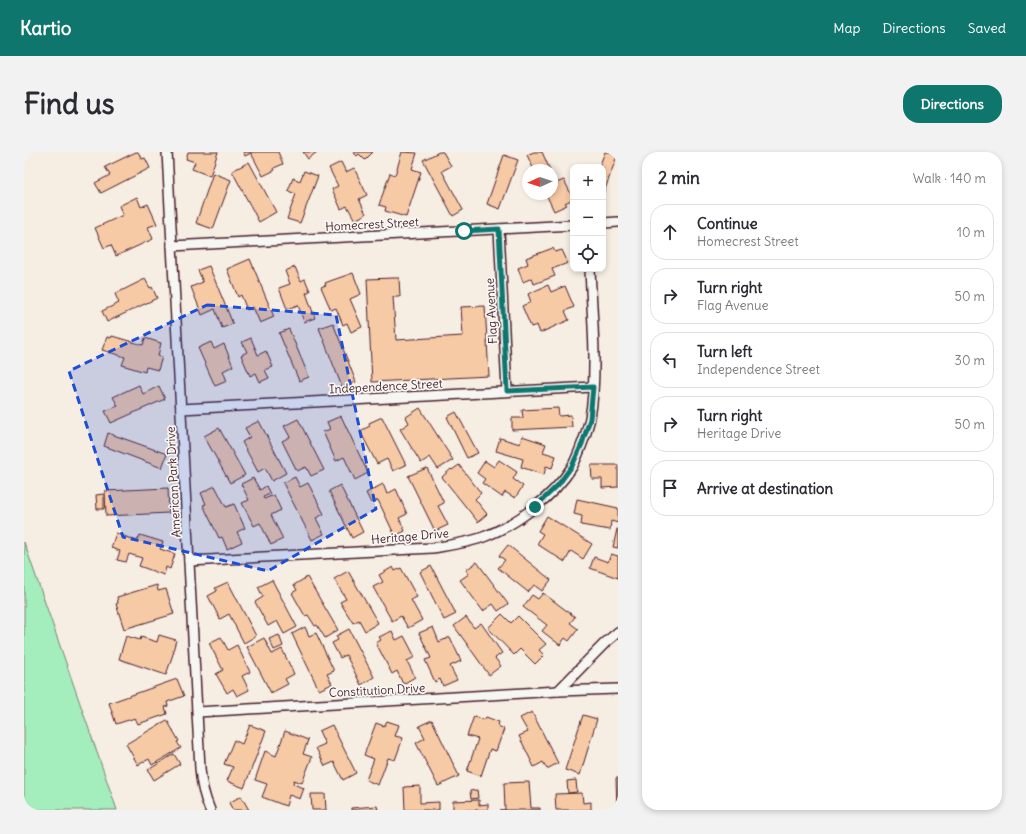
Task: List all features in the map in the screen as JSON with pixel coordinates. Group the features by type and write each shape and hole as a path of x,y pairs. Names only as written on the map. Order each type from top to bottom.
{"lane":[{"name":"American Park Drive","path":"167,152 201,783 210,810"},
{"path":"606,223 618,222"},
{"name":"Homecrest Street","path":"172,246 570,225"},
{"name":"Flag Avenue","path":"499,229 507,391"},
{"name":"Heritage Drive","path":"189,561 432,548 459,544 485,537 511,524 535,507 558,485 572,466 582,444 590,419 593,387 590,272"},
{"name":"Independence Street","path":"181,409 593,387"},
{"path":"558,691 605,643 618,632"},
{"name":"Constitution Drive","path":"198,712 558,691 618,689"}],"highlighted area":[{"path":"207,305 336,315 376,509 268,571 123,537 69,371"}],"green space":[{"path":"24,542 117,810 24,810"}],"building":[{"path":"138,152 142,159 145,158 150,168 101,193 95,183 110,175 105,167"},
{"path":"188,152 218,152 210,176 192,169 195,162 186,159"},
{"path":"243,152 278,152 283,164 274,168 275,170 263,176 251,153 245,156"},
{"path":"303,152 317,152 308,159"},
{"path":"353,152 373,152 365,160 359,154 357,156"},
{"path":"402,152 417,153 412,169 421,172 406,217 385,211 386,207 379,205 390,173 395,175"},
{"path":"439,152 443,152 451,166 442,171 463,210 453,216 423,160"},
{"path":"534,152 542,152 547,164 531,164 527,155"},
{"path":"605,152 618,152 606,187 606,164 600,164"},
{"path":"504,155 518,160 500,209 487,204"},
{"path":"249,162 276,212 259,222 232,171"},
{"path":"341,162 346,172 354,168 367,195 359,199 366,214 355,220 347,206 341,209 332,189 338,186 329,168"},
{"path":"304,171 318,176 300,223 287,219 296,194 288,191 293,178 300,181"},
{"path":"213,173 231,180 213,229 196,223"},
{"path":"564,180 570,192 570,200 565,203 567,205 554,211 549,200 558,200 558,182"},
{"path":"137,197 141,207 148,204 157,224 148,227 153,239 116,256 111,245 104,248 95,228 123,215 119,206"},
{"path":"553,248 555,252 562,250 568,263 552,269 555,276 534,284 532,278 523,282 518,268 528,264 526,258"},
{"path":"250,259 274,317 260,323 253,307 247,310 241,295 238,297 227,269"},
{"path":"209,266 233,324 222,328 215,309 202,315 191,287 203,282 198,270"},
{"path":"295,267 301,281 305,279 310,291 306,293 315,318 304,322 298,305 287,309 279,288 290,284 285,271"},
{"path":"353,273 361,294 350,299 362,327 351,332 347,323 343,325 336,308 331,310 321,287 326,285 325,283"},
{"path":"399,278 400,297 393,297 396,340 463,336 461,307 485,306 489,376 372,382 367,279"},
{"path":"145,279 150,288 152,287 157,298 107,322 102,311 119,303 115,294"},
{"path":"548,285 551,292 565,286 574,307 565,311 569,320 540,333 537,325 531,327 522,306 531,302 528,294"},
{"path":"333,323 356,382 342,387 319,328"},
{"path":"289,329 309,377 299,381 279,333"},
{"path":"112,336 143,345 145,338 161,343 158,356 162,357 158,370 146,367 145,372 122,365 125,357 102,350 107,337 111,338"},
{"path":"251,338 258,355 266,351 273,367 265,370 269,378 260,382 256,373 250,376 241,355 247,352 242,342"},
{"path":"211,342 214,349 224,344 233,366 223,371 227,381 215,386 198,348"},
{"path":"139,385 143,394 159,386 165,399 111,423 105,411 118,406 113,397"},
{"path":"420,408 453,460 438,469 430,457 421,463 400,429 409,423 406,417"},
{"path":"558,408 559,416 571,415 572,427 512,430 512,418 523,418 522,410"},
{"path":"456,412 478,453 467,458 447,417"},
{"path":"341,416 368,473 355,480 344,457 336,461 323,432 330,429 327,422"},
{"path":"382,417 406,465 393,471 387,459 377,464 360,431 370,426 369,423"},
{"path":"298,419 324,470 311,476 306,467 297,471 282,441 290,437 284,426"},
{"path":"259,421 286,473 272,481 265,468 258,472 242,442 250,437 245,428"},
{"path":"219,428 245,475 230,483 204,436"},
{"path":"108,433 167,454 162,468 104,446"},
{"path":"522,436 546,444 543,452 556,456 552,468 546,466 544,475 521,467 523,459 496,451 500,438 520,444"},
{"path":"499,460 517,472 513,479 523,486 515,498 505,492 502,497 482,483 485,479 477,473 485,461 494,467"},
{"path":"459,465 481,493 475,499 487,514 478,522 442,477 451,469 452,470"},
{"path":"591,465 618,465 618,487 602,488 602,479 592,479"},
{"path":"427,468 444,503 438,506 448,525 435,531 408,476"},
{"path":"295,477 300,487 308,483 324,514 316,518 324,534 312,540 283,483"},
{"path":"253,478 260,490 266,486 270,494 263,497 264,499 274,495 281,510 271,515 283,539 271,545 260,523 254,526 242,503 249,500 241,484"},
{"path":"383,484 387,494 396,489 407,514 399,518 405,531 395,536 378,500 371,503 366,493"},
{"path":"340,485 363,532 352,538 329,491"},
{"path":"215,486 226,507 234,504 245,528 237,532 242,542 227,549 222,537 219,538 203,505 206,504 201,493"},
{"path":"168,488 169,513 106,516 105,491"},
{"path":"104,494 104,509 97,509 96,495"},
{"path":"577,499 618,508 618,523 611,521 610,530 581,525 582,516 574,514"},
{"path":"547,516 592,544 583,559 571,551 565,562 537,544 543,534 538,531"},
{"path":"618,529 618,548 613,547"},
{"path":"116,533 137,541 140,535 163,542 160,549 175,554 170,569 166,567 164,575 139,566 142,558 129,554 126,562 117,560 120,551 111,548"},
{"path":"508,545 551,580 542,591 534,585 528,592 498,568 505,560 499,556"},
{"path":"611,554 618,556 618,578 590,568 594,557 608,562"},
{"path":"477,562 508,604 498,611 493,604 483,611 460,580 469,574 466,570"},
{"path":"431,566 456,614 444,620 420,572"},
{"path":"393,567 395,571 401,568 417,597 411,600 422,620 408,628 401,616 392,621 373,587 383,582 379,575"},
{"path":"348,571 378,623 365,631 359,620 353,623 340,602 346,599 334,579"},
{"path":"307,577 338,630 325,638 317,625 315,626 308,615 305,616 292,593 297,590 294,585"},
{"path":"272,580 297,627 284,634 277,621 268,626 255,602 263,597 258,587"},
{"path":"228,582 256,636 244,643 229,614 220,619 208,596 217,591 215,588"},
{"path":"157,585 158,591 166,589 174,614 124,629 116,604 118,603 117,597"},
{"path":"543,593 575,617 570,623 578,629 569,641 565,638 560,645 542,631 547,625 523,607 532,595 538,599"},
{"path":"502,614 511,623 518,616 546,644 539,650 544,655 535,664 520,649 514,655 488,628"},
{"path":"466,617 474,628 481,623 502,653 495,658 501,666 489,675 454,626"},
{"path":"305,627 309,636 316,633 334,671 327,674 332,684 319,690 292,634"},
{"path":"433,627 439,642 450,637 461,661 450,666 457,680 443,686 440,679 435,682 425,660 431,658 419,633"},
{"path":"349,629 374,677 361,685 346,655 340,658 332,643 338,640 336,636"},
{"path":"392,631 396,640 404,636 415,657 407,661 415,677 403,684 397,671 392,674 376,643 381,640 379,637"},
{"path":"159,635 176,640 166,675 119,659 126,636 140,640 141,637 157,642"},
{"path":"279,635 283,646 274,650 269,639"},
{"path":"221,637 228,650 237,645 250,672 242,676 249,690 237,696 233,689 227,693 216,674 223,670 209,643"},
{"path":"264,638 272,654 282,649 294,674 285,679 288,684 271,693 247,647"},
{"path":"177,679 184,696 167,702 168,706 165,707 167,714 138,724 135,718 116,724 109,703"},
{"path":"532,712 558,763 547,769 543,762 534,767 519,736 528,732 520,718"},
{"path":"583,715 597,719 580,775 565,770"},
{"path":"474,716 484,720 486,717 499,722 498,726 504,729 496,751 490,749 481,776 467,771 478,739 467,736"},
{"path":"167,720 179,741 177,742 181,748 152,765 149,759 138,765 126,744"},
{"path":"432,720 459,776 438,786 416,743 425,738 419,726"},
{"path":"387,721 399,725 395,736 403,738 395,760 388,758 378,785 366,780 374,759 364,755 376,723 384,726"},
{"path":"250,725 266,731 244,788 227,781 233,767 224,764 234,740 242,744"},
{"path":"332,725 356,773 343,780 334,762 325,766 316,748 325,744 319,731"},
{"path":"285,731 308,740 303,754 312,757 302,783 294,780 293,784 304,788 300,799 289,795 286,806 262,797 267,784 255,780 265,751 276,756"},
{"path":"174,754 180,764 154,780 148,770"},
{"path":"616,778 618,778 618,810 617,810"},
{"path":"576,780 577,792 568,793 567,781"},
{"path":"529,782 531,808 540,808 540,810 505,810 504,783"},
{"path":"420,786 420,803 439,802 439,810 405,810 404,787"},
{"path":"477,790 478,798 471,799 470,791"},
{"path":"582,793 583,803 591,802 591,810 556,810 555,794"},
{"path":"311,794 325,794 326,810 312,810"},
{"path":"241,796 249,810 233,810 229,803"},
{"path":"479,800 479,805 488,804 488,810 453,810 453,801"},
{"path":"377,806 378,810 351,810 351,808"}],"route":[{"path":"464,231 499,229 507,391 593,387 590,419 582,444 572,466 558,485 535,507"}]}
